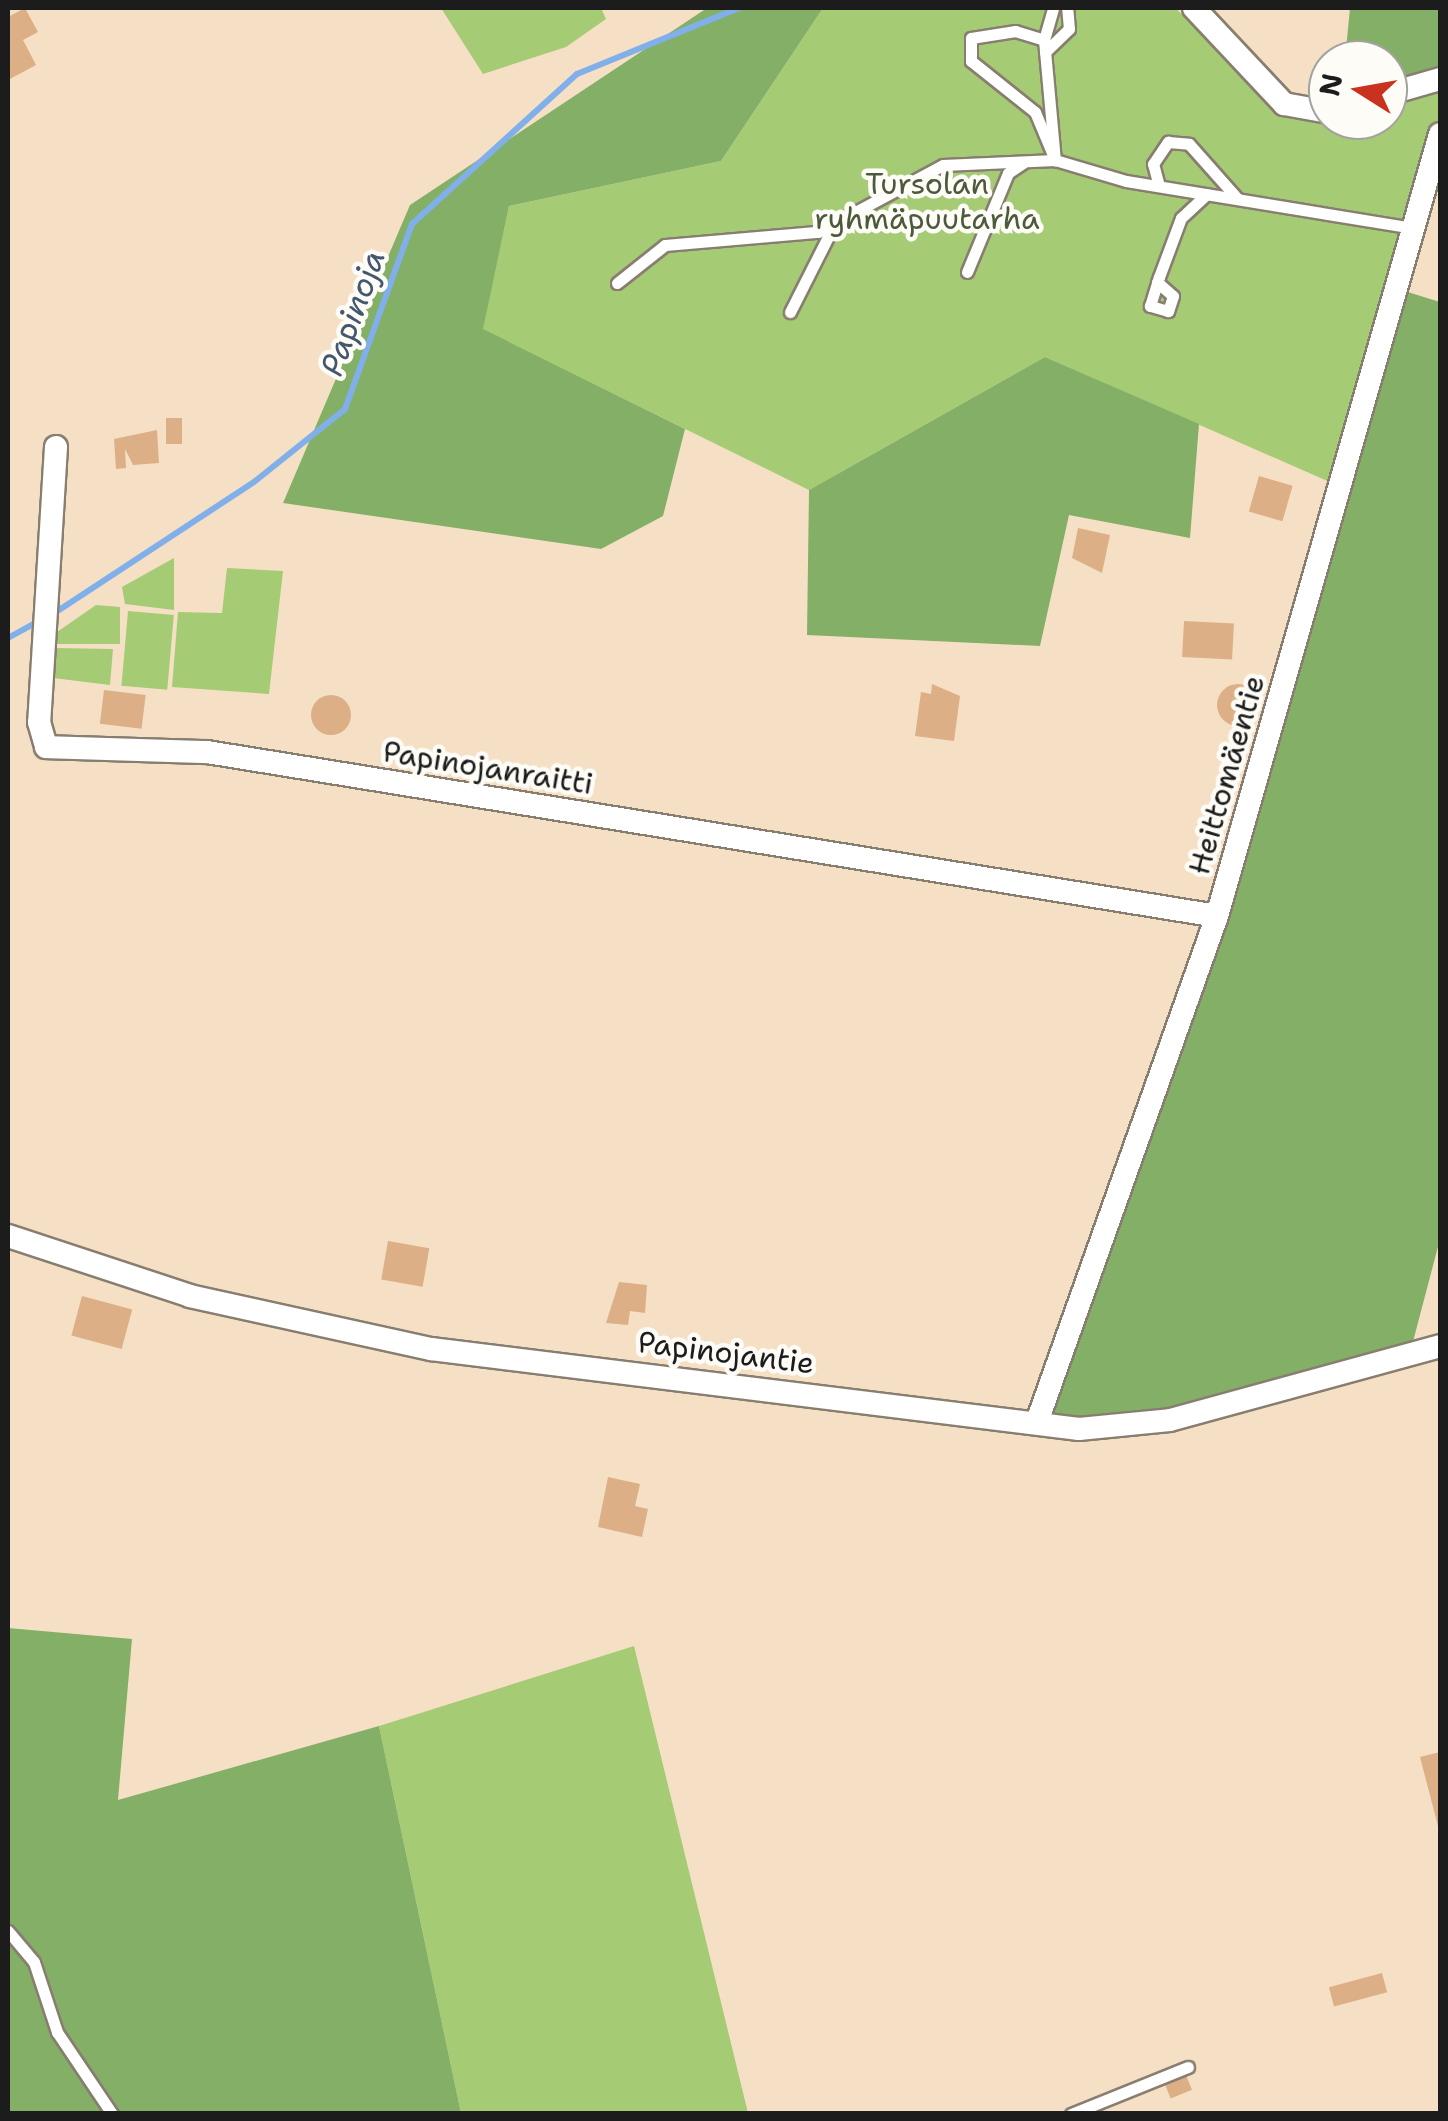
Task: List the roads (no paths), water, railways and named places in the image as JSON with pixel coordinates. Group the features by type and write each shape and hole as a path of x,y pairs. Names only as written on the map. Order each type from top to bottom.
{"street":[{"path":"1194,8 1284,104 1308,108"},
{"path":"1408,88 1440,79"},
{"name":"Heittomäentie","path":"1037,1422 1217,916 1440,134"},
{"name":"Papinojanraitti","path":"56,446 45,604 46,747 207,752 1217,916"},
{"name":"Papinojantie","path":"8,1236 190,1296 431,1349 1079,1428 1170,1420 1440,1346"}],"lane":[{"path":"1053,8 1044,46 1055,160"},
{"path":"1044,46 1069,29 1067,8"},
{"path":"1044,46 1015,31 970,38 971,61 1035,112 1055,160"},
{"path":"1159,186 1152,164 1168,142 1189,144 1237,198"},
{"path":"617,283 665,246 818,232 909,176 1026,161 1055,160 1159,186 1415,228"},
{"path":"967,272 1008,173 1026,161"},
{"path":"1158,282 1181,218 1207,194"},
{"path":"790,312 836,222"},
{"path":"8,1931 34,1962 57,2032 112,2114"},
{"path":"1071,2114 1188,2067"}],"waterway":[{"name":"Papinoja","path":"53,614 254,482 345,409 412,224 577,74 739,8"},
{"name":"Papinoja","path":"8,638 37,622"}],"park label":[{"name":"Tursolan ryhmäpuutarha","path":"927,201"}]}
